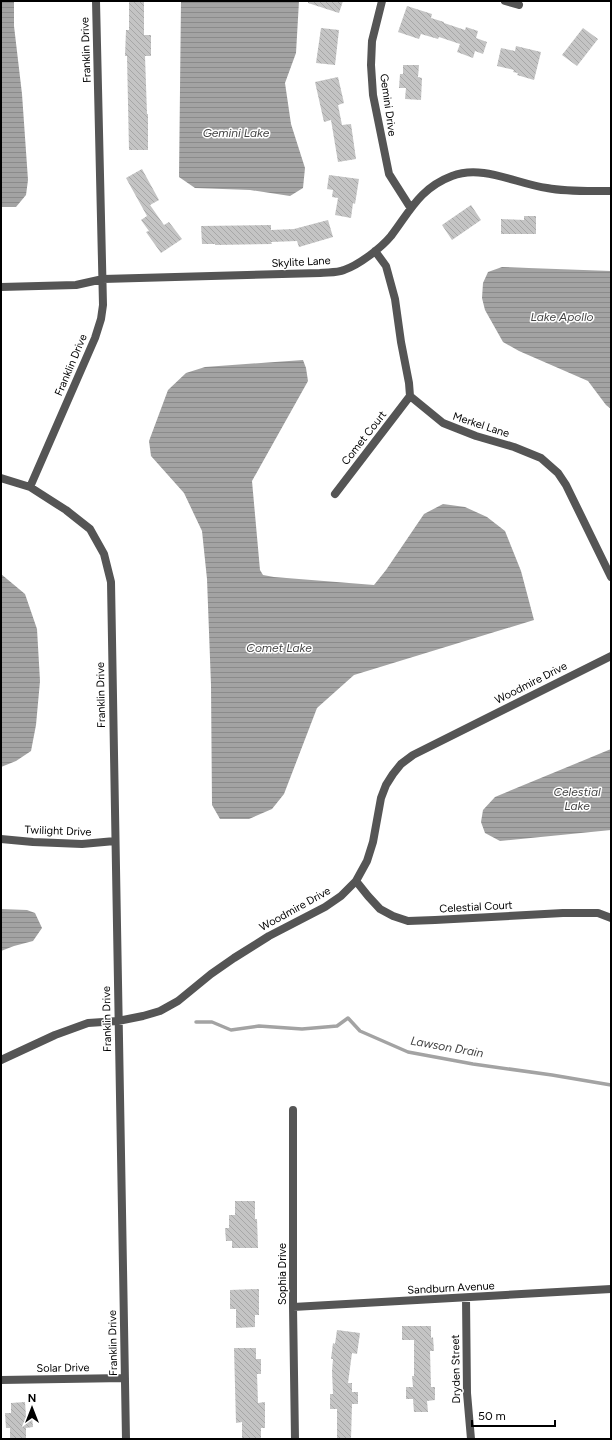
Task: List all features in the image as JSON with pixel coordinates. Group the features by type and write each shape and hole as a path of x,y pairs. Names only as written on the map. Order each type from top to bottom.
{"street":[{"name":"Franklin Drive","path":"96,1 103,305 101,319 95,338 30,487 66,510 90,529 104,554 111,582 126,1439"},
{"name":"Gemini Drive","path":"382,1 372,41 371,65 373,95 389,174 410,207"},
{"path":"505,1 519,5"},
{"name":"Skylite Lane","path":"1,287 76,285 103,279 328,272 343,270 361,261 390,238 410,207 436,183 454,175 476,171 548,188 611,191"},
{"path":"375,251 386,266 395,299 400,342 409,383 410,396"},
{"name":"Comet Court","path":"335,494 410,396"},
{"name":"Merkel Lane","path":"410,396 443,423 462,431 532,454 548,463 558,473 566,485 611,577"},
{"path":"1,478 30,487"},
{"name":"Woodmire Drive","path":"1,1060 88,1023 118,1021 160,1011 178,1001 211,974 234,958 269,936 325,907 341,896 356,881 367,861 373,842 381,798 393,774 401,764 413,755 611,656"},
{"name":"Twilight Drive","path":"1,839 82,844 115,841"},
{"name":"Celestial Court","path":"356,881 380,908 393,916 408,920 443,920 563,913 598,913 611,918"},
{"name":"Sophia Drive","path":"293,1110 295,1439"},
{"name":"Sandburn Avenue","path":"293,1307 611,1289"},
{"name":"Dryden Street","path":"466,1298 468,1393 471,1439"},
{"name":"Solar Drive","path":"1,1380 125,1378"}],"water":[{"path":"1,1 14,1 14,26 22,94 28,180 26,195 16,207 1,207"},
{"name":"Gemini Lake","path":"181,1 299,1 296,53 285,83 291,124 305,168 303,188 290,196 250,190 195,188 179,177"},
{"name":"Lake Apollo","path":"502,267 611,271 611,409 606,405 588,381 519,351 503,342 485,310 482,298 483,283 488,272"},
{"name":"Comet Lake","path":"303,360 308,381 252,481 260,570 263,575 374,585 424,514 443,504 465,507 487,517 505,531 521,571 534,620 354,675 317,708 284,794 272,809 249,819 220,819 212,805 211,685 207,579 202,531 184,493 151,456 149,441 168,390 186,373 205,367"},
{"path":"1,574 25,594 37,629 40,681 36,725 31,751 16,761 1,767"},
{"name":"Celestial Lake","path":"611,749 611,830 500,841 485,833 481,822 483,810 495,797"},
{"path":"1,909 27,910 35,913 42,928 33,941 1,951"}],"building":[{"path":"129,1 144,1 144,35 151,35 151,56 145,56 148,150 129,150 127,56 125,56 126,30 129,30"},
{"path":"308,1 343,1 339,13 308,3"},
{"path":"407,6 432,14 431,18 444,23 465,30 466,27 478,31 476,38 487,42 483,54 475,51 473,58 457,52 460,44 439,37 438,39 421,34 419,39 398,32"},
{"path":"321,28 339,30 335,65 316,63"},
{"path":"583,28 598,39 577,66 562,55"},
{"path":"516,46 541,52 534,80 517,75 518,73 513,72 514,70 497,66 501,48 515,51"},
{"path":"403,65 419,65 418,77 422,78 421,100 405,99 406,88 399,88 400,74 403,74"},
{"path":"338,77 344,103 338,105 342,125 351,124 356,159 338,162 331,120 324,122 315,82"},
{"path":"142,169 159,200 150,205 164,225 169,222 182,239 161,253 146,232 149,231 141,220 147,216 126,178"},
{"path":"329,175 359,179 351,218 335,215 338,198 332,197 333,190 327,189"},
{"path":"471,205 481,220 452,240 442,225"},
{"path":"524,216 536,216 536,234 501,234 501,219 524,220"},
{"path":"328,220 333,237 299,247 297,241 271,242 272,244 202,244 201,226 271,225 271,230 294,229"},
{"path":"235,1201 255,1201 258,1248 232,1248 232,1241 226,1241 225,1228 229,1228 229,1215 235,1215"},
{"path":"259,1289 259,1315 255,1315 255,1327 236,1328 236,1309 230,1309 230,1290"},
{"path":"402,1326 431,1326 431,1338 433,1337 434,1351 430,1351 431,1387 435,1387 435,1400 427,1401 428,1412 414,1412 413,1399 406,1399 406,1387 413,1387 412,1376 414,1376 414,1340 402,1340"},
{"path":"337,1330 360,1333 357,1354 352,1353 348,1383 352,1383 352,1392 358,1392 358,1404 352,1404 351,1439 337,1439 337,1409 330,1409 330,1394 333,1394 333,1359 331,1359 333,1343 335,1344"},
{"path":"234,1348 256,1348 256,1359 261,1359 261,1374 257,1374 258,1403 265,1402 265,1428 261,1428 261,1439 242,1439 242,1422 236,1423"},
{"path":"25,1402 26,1416 32,1416 33,1427 26,1428 26,1439 10,1439 10,1428 6,1428 5,1413 11,1413 11,1403"}],"waterway":[{"name":"Lawson Drain","path":"196,1022 212,1022 231,1030 259,1026 302,1029 337,1026 348,1018 360,1031 408,1052 473,1064 611,1085"}]}
